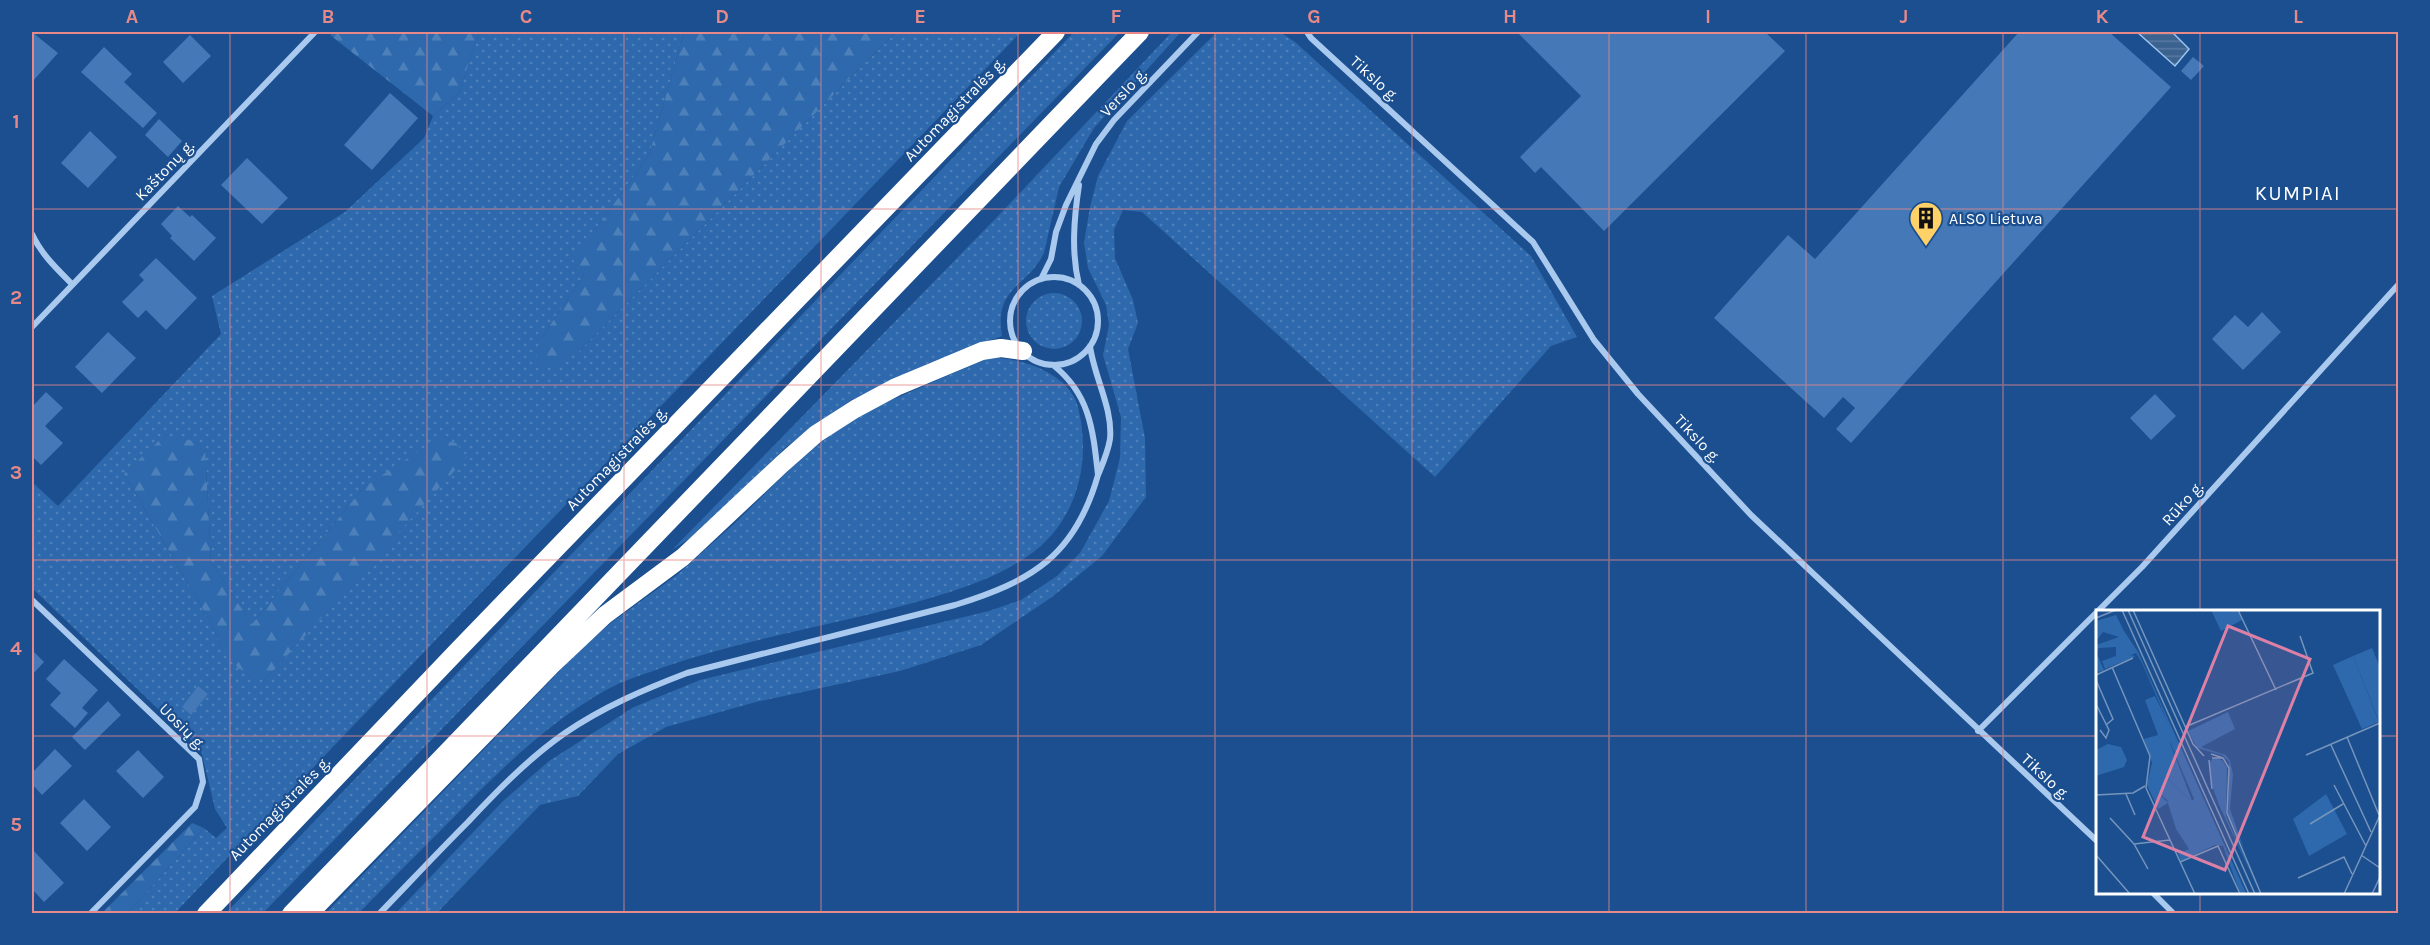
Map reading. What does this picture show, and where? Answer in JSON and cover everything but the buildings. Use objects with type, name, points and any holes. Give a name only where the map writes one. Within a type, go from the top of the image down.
[{"type":"highway","name":"Automagistralės g.","points":[[206,914],[1056,32]]},
{"type":"highway","points":[[291,914],[1140,32]]},
{"type":"highway","points":[[309,914],[552,664],[605,615],[683,557],[816,434],[896,387],[982,351],[1001,348],[1023,351]]},
{"type":"street","name":"Kaštonų g.","points":[[32,327],[315,32]]},
{"type":"street","name":"Verslo g.","points":[[1041,279],[1052,259],[1056,232],[1066,205],[1096,144],[1114,120],[1198,32]]},
{"type":"street","name":"Tikslo g.","points":[[1307,32],[1533,242],[1594,340],[1638,394],[1751,515],[2096,840]]},
{"type":"street","name":"Verslo g.","points":[[1079,285],[1074,243],[1075,209],[1080,179]]},
{"type":"street","points":[[32,234],[50,262],[72,284]]},
{"type":"street","points":[[1052,365],[1073,360],[1090,346],[1096,335],[1098,322],[1091,296],[1079,285],[1058,277],[1041,279],[1022,291],[1014,302],[1011,328],[1015,341],[1023,351],[1031,358],[1052,365],[1069,378],[1078,390],[1087,411],[1095,446],[1098,475]]},
{"type":"street","name":"Rūko g.","points":[[2099,610],[2142,567],[2398,285]]},
{"type":"street","points":[[379,914],[528,762],[564,734],[604,709],[646,688],[687,673],[955,605],[988,594],[1021,579],[1048,561],[1069,540],[1083,518],[1107,454],[1110,437],[1108,413],[1092,364],[1090,346]]},
{"type":"street","name":"Uosių g.","points":[[32,600],[199,759],[204,782],[195,807],[90,914]]},
{"type":"street","name":"Rūko g.","points":[[1978,731],[2096,613]]},
{"type":"street","points":[[2154,894],[2174,914]]},
{"type":"green space","points":[[334,32],[479,32],[459,93],[433,116],[330,35]]},
{"type":"green space","points":[[479,32],[684,32],[649,155],[597,227],[571,256],[584,275],[542,337],[578,352],[896,32],[1021,32],[175,913],[128,913],[204,828],[216,838],[227,828],[215,809],[201,750],[32,588],[32,482],[58,506],[221,334],[212,296],[345,212],[424,138],[433,116],[459,93]],"holes":[[[205,444],[211,562],[252,624],[364,487],[307,632],[264,681],[224,650],[207,616],[124,474]]]},
{"type":"green space","points":[[684,32],[896,32],[578,352],[548,368],[535,362],[542,337],[584,275],[570,256],[597,227],[649,155]]},
{"type":"green space","points":[[1074,32],[1120,32],[263,913],[226,913]]},
{"type":"green space","points":[[1172,32],[1181,32],[1094,128],[1059,187],[1044,253],[1037,265],[1007,297],[1001,320],[1002,336],[929,363],[851,400],[786,447],[698,533],[672,550],[998,216]]},
{"type":"green space","points":[[1217,32],[1280,32],[1295,42],[1531,256],[1577,337],[1551,346],[1435,477],[1142,212],[1123,210],[1114,230],[1115,258],[1133,300],[1138,323],[1128,349],[1145,438],[1146,497],[1102,556],[1052,597],[981,645],[900,671],[756,702],[666,727],[618,754],[578,796],[540,805],[437,913],[396,913],[502,802],[549,761],[634,707],[700,680],[989,611],[1021,600],[1057,576],[1080,553],[1109,501],[1120,458],[1121,417],[1103,355],[1109,325],[1106,305],[1088,268],[1084,243],[1098,176],[1127,121]]},
{"type":"green space","points":[[1048,293],[1060,293],[1070,297],[1078,305],[1082,321],[1078,337],[1070,345],[1060,349],[1048,349],[1038,345],[1030,337],[1026,327],[1026,315],[1030,305],[1038,297]]},
{"type":"green space","points":[[998,358],[1022,362],[1046,371],[1066,386],[1078,407],[1083,449],[1077,490],[1069,509],[1045,542],[1028,556],[1004,570],[953,591],[895,608],[699,656],[637,676],[608,689],[565,716],[525,748],[487,783],[359,913],[325,914],[582,648],[612,622],[677,575],[734,524],[800,459],[835,431],[864,412],[984,360]]},
{"type":"green space","points":[[165,435],[205,444],[211,562],[252,624],[364,487],[437,439],[456,443],[467,457],[264,681],[238,668],[224,650],[207,616],[124,474]]},
{"type":"green space","points":[[192,823],[204,828],[128,913],[102,913]]},
{"type":"shaded area","points":[[2137,32],[2172,32],[2189,49],[2175,66]]},
{"type":"place","name":"ALSO Lietuva","points":[[1926,247]]},
{"type":"district","name":"KUMPIAI","points":[[2298,193]]}]
